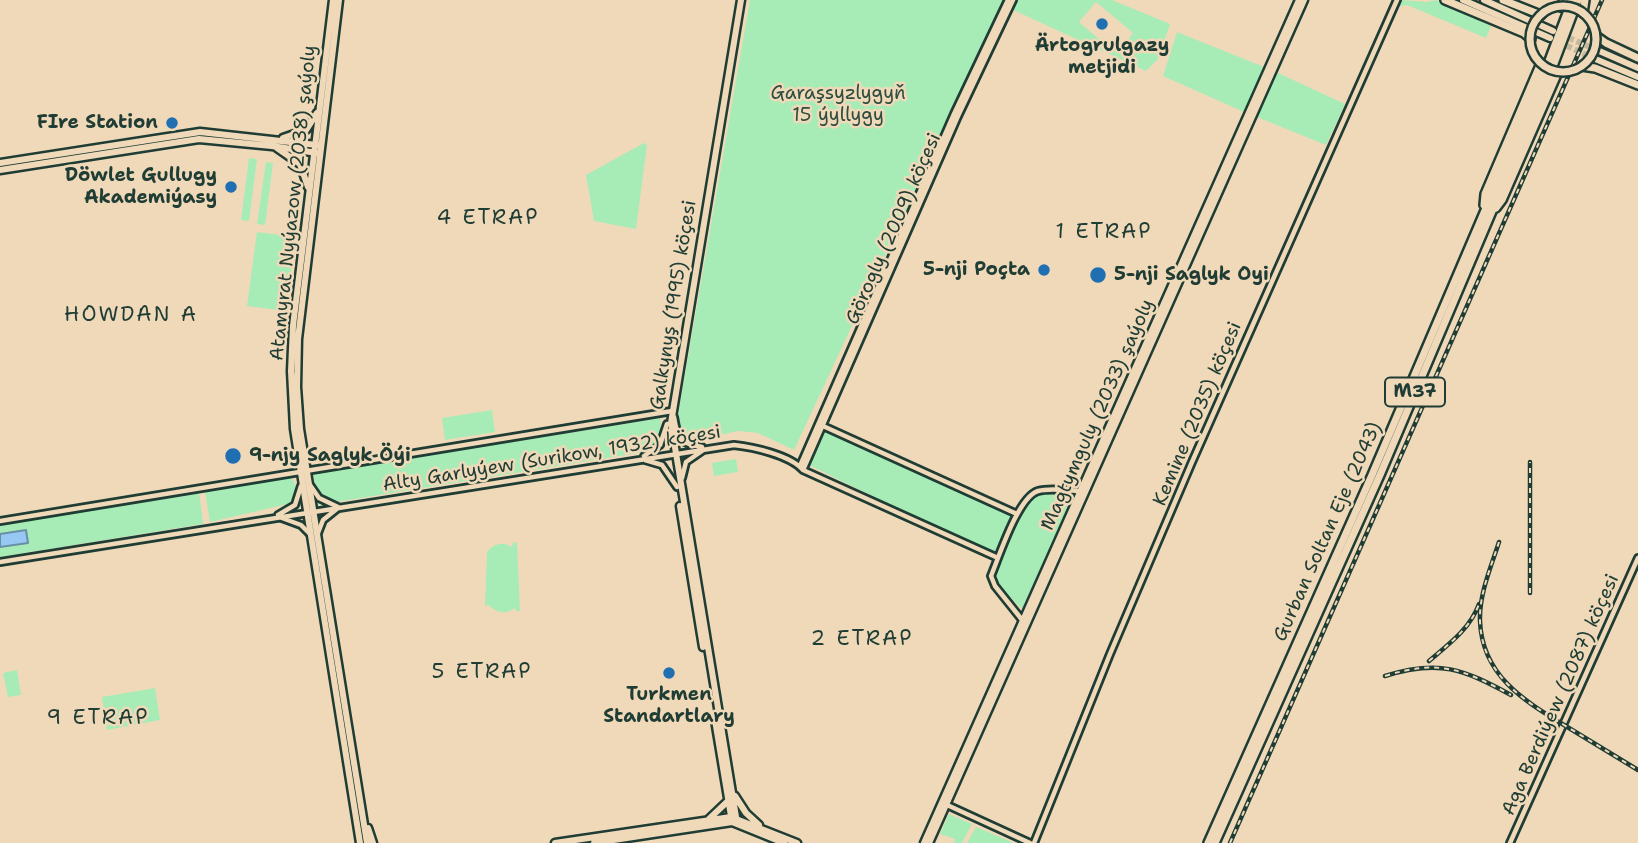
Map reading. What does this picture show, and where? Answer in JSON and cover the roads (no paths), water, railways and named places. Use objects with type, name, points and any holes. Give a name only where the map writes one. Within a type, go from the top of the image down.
[{"type":"highway","points":[[1503,0],[1541,15]]},
{"type":"highway","name":"Gurban Soltan Eje (2043)","points":[[1215,843],[1369,499],[1572,0]]},
{"type":"highway","name":"Gurban Soltan Eje (2043)","points":[[1208,843],[1547,82],[1578,0]]},
{"type":"highway","points":[[1583,13],[1585,0]]},
{"type":"highway","points":[[1446,1],[1524,33],[1531,39]]},
{"type":"highway","points":[[1563,3],[1583,13],[1593,25],[1596,36],[1594,50],[1582,66],[1573,71],[1558,72],[1541,63],[1535,56],[1531,39],[1532,29],[1541,15],[1563,3]]},
{"type":"highway","points":[[1596,36],[1638,58]]},
{"type":"highway","points":[[1487,213],[1485,194],[1541,63]]},
{"type":"highway","points":[[1582,66],[1595,68],[1638,85]]},
{"type":"highway","points":[[1487,213],[1502,200],[1558,72]]},
{"type":"main road","name":"Atamyrat Nyýazow (2038) şaýoly","points":[[333,0],[297,355],[298,408],[305,476],[360,843]]},
{"type":"main road","name":"Atamyrat Nyýazow (2038) şaýoly","points":[[318,145],[339,0]]},
{"type":"main road","name":"Galkynyş (1995) köçesi","points":[[734,820],[732,792],[667,425],[740,0]]},
{"type":"main road","name":"Magtymguly (2033) şaýoly","points":[[926,843],[1302,0]]},
{"type":"main road","points":[[1463,0],[1551,35],[1484,0]]},
{"type":"main road","points":[[1597,50],[1638,68]]},
{"type":"main road","points":[[1593,58],[1638,78]]},
{"type":"main road","points":[[273,143],[306,130],[320,108]]},
{"type":"main road","points":[[0,163],[200,132],[318,153]]},
{"type":"main road","points":[[0,170],[199,139],[318,145]]},
{"type":"main road","points":[[273,143],[300,164],[309,192]]},
{"type":"main road","name":"Atamyrat Nyýazow (2038) şaýoly","points":[[305,476],[292,408],[291,354],[309,192],[318,153]]},
{"type":"main road","name":"Galkynyş (1995) köçesi","points":[[671,410],[673,453]]},
{"type":"main road","name":"Galkynyş (1995) köçesi","points":[[679,486],[728,801],[734,820]]},
{"type":"main road","name":"Magtymguly (2033) şaýoly","points":[[944,803],[1023,621],[1083,492]]},
{"type":"main road","name":"Atamyrat Nyýazow (2038) şaýoly","points":[[314,536],[367,843]]},
{"type":"main road","points":[[732,792],[746,813],[763,828]]},
{"type":"main road","points":[[709,819],[728,801]]},
{"type":"main road","points":[[361,807],[373,843]]},
{"type":"main road","points":[[555,843],[709,819],[734,820],[763,828],[796,843]]},
{"type":"main road","points":[[594,843],[734,820],[784,843]]},
{"type":"street","name":"Görogly (2009) köçesi","points":[[801,468],[1010,0]]},
{"type":"street","name":"Kemine (2035) köçesi","points":[[1032,843],[1192,462],[1397,0]]},
{"type":"street","points":[[0,521],[305,476],[671,410],[680,439],[684,443],[706,449]]},
{"type":"street","points":[[640,459],[660,445],[667,425]]},
{"type":"street","points":[[820,425],[1017,513]]},
{"type":"street","name":"Alty Garlyýew (Surikow, 1932) köçesi","points":[[0,562],[734,445],[752,447],[998,558]]},
{"type":"street","points":[[679,486],[685,463],[706,449]]},
{"type":"street","points":[[640,459],[662,465],[679,486]]},
{"type":"street","points":[[274,517],[295,521],[314,536],[323,520],[339,507],[319,498],[305,476]]},
{"type":"street","points":[[274,517],[297,501],[305,476]]},
{"type":"street","points":[[1023,621],[991,576],[1017,513],[1028,497],[1036,491],[1083,492]]},
{"type":"street","name":"Aga Berdiýew (2087) köçesi","points":[[1510,843],[1638,558]]},
{"type":"street","points":[[944,803],[1032,843]]},
{"type":"water","points":[[26,530],[28,543],[0,547],[0,534]]},
{"type":"tunnel","points":[[1560,34],[1597,50]]},
{"type":"tunnel","points":[[1550,38],[1593,58]]},
{"type":"railway","points":[[1230,843],[1602,0]]},
{"type":"railway","points":[[1530,462],[1530,593]]},
{"type":"railway","points":[[1499,542],[1483,591],[1480,611],[1488,657],[1507,684],[1534,706],[1638,770]]},
{"type":"railway","points":[[1429,661],[1464,629],[1479,604]]},
{"type":"railway","points":[[1385,676],[1421,668],[1450,669],[1479,679],[1511,695]]},
{"type":"place","name":"Ärtogrulgazy metjidi","points":[[1102,24]]},
{"type":"place","name":"FIre Station","points":[[172,123]]},
{"type":"place","name":"Döwlet Gullugy Akademiýasy","points":[[231,187]]},
{"type":"place","name":"5-nji Poçta","points":[[1044,270]]},
{"type":"place","name":"5-nji Saglyk Oyi","points":[[1098,275]]},
{"type":"place","name":"9-njy Saglyk Öýi","points":[[233,456]]},
{"type":"place","name":"Turkmen Standartlary","points":[[669,673]]},
{"type":"district","name":"4 ETRAP","points":[[488,219]]},
{"type":"district","name":"1 ETRAP","points":[[1104,233]]},
{"type":"district","name":"HOWDAN A","points":[[131,316]]},
{"type":"district","name":"2 ETRAP","points":[[862,640]]},
{"type":"district","name":"5 ETRAP","points":[[482,673]]},
{"type":"district","name":"9 ETRAP","points":[[98,719]]},
{"type":"park label","name":"Garaşsyzlygyň 15 ýyllygy","points":[[838,105]]}]
